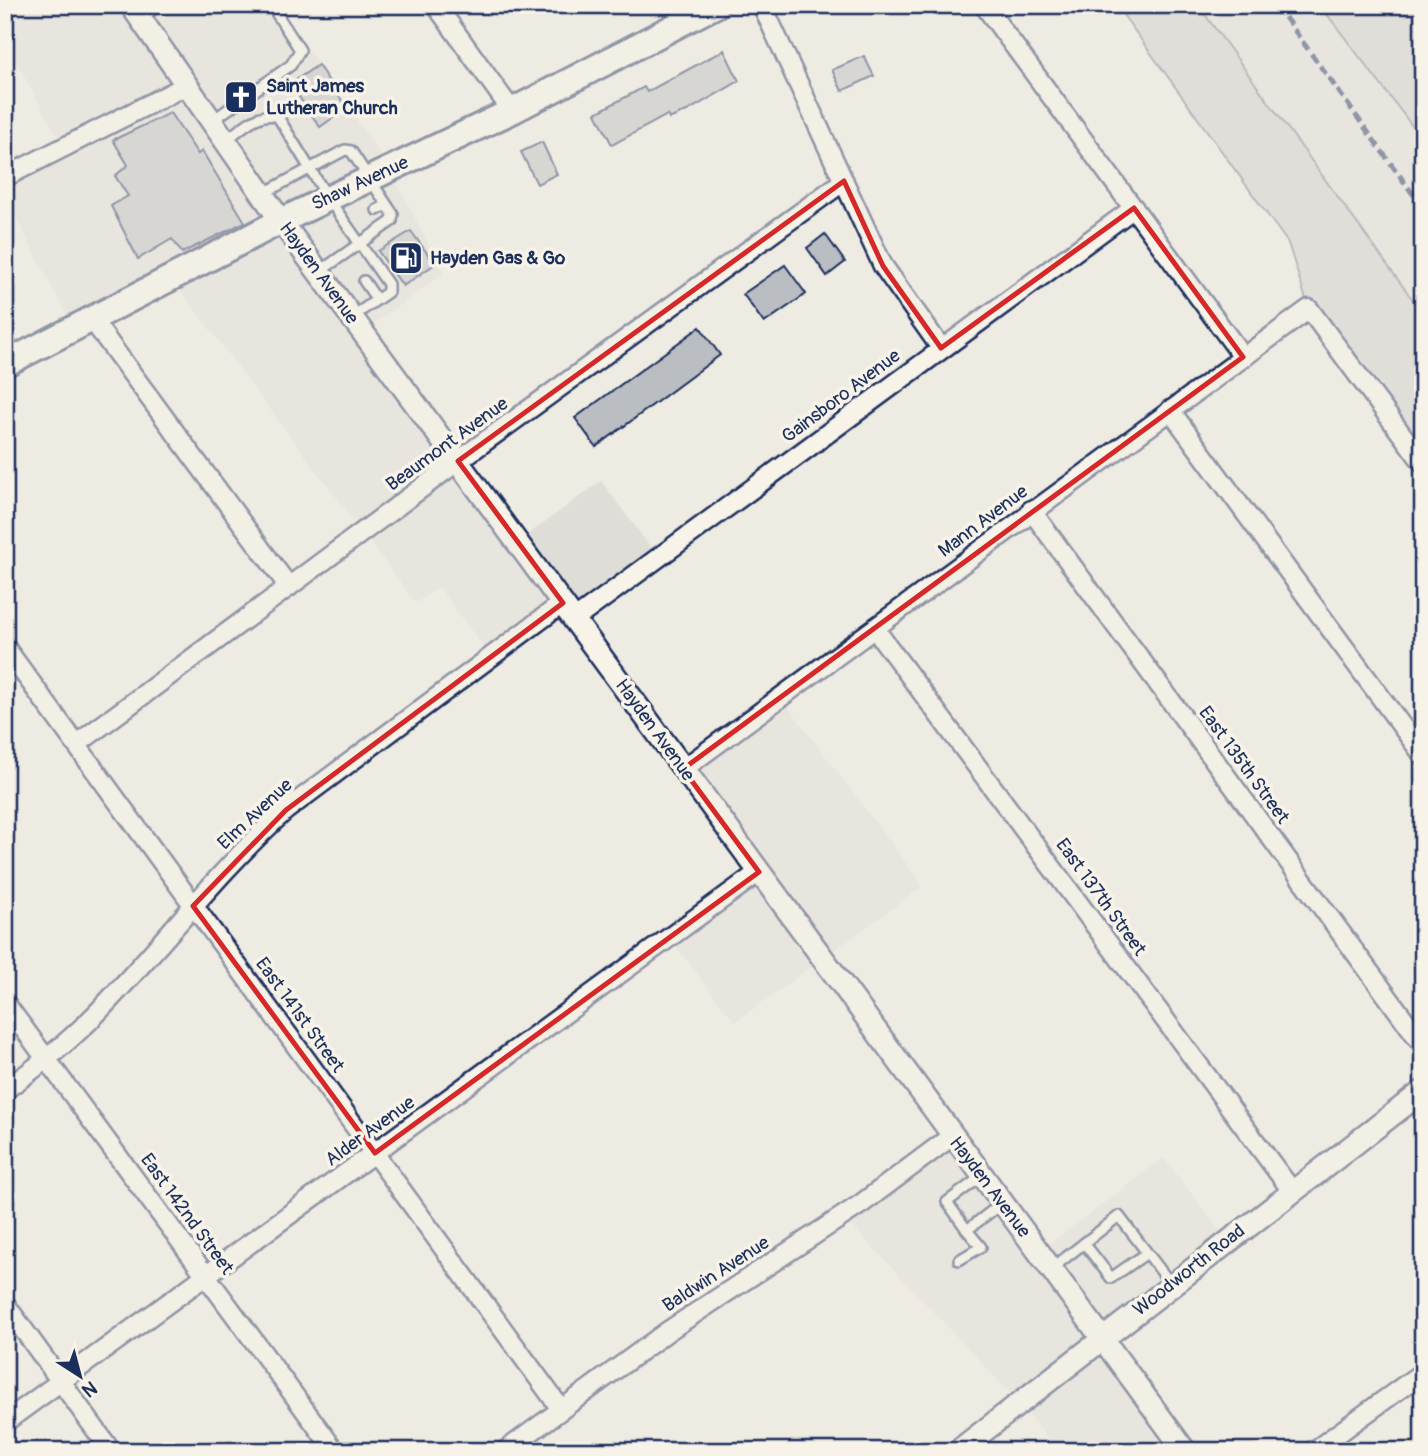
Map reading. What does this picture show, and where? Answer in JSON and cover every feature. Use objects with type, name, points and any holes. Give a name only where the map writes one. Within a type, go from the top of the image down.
[{"type":"main road","name":"Shaw Avenue","points":[[5,364],[93,321],[281,221],[512,111],[716,5]]},
{"type":"street","points":[[436,5],[512,111]]},
{"type":"street","points":[[762,5],[883,266],[941,348]]},
{"type":"street","points":[[984,5],[1243,357]]},
{"type":"street","name":"Hayden Avenue","points":[[135,12],[318,272],[1185,1451]]},
{"type":"street","points":[[5,177],[187,85]]},
{"type":"street","name":"Beaumont Avenue","points":[[76,744],[458,461],[844,181]]},
{"type":"street","name":"Gainsboro Avenue","points":[[569,611],[1134,208]]},
{"type":"street","name":"Mann Avenue","points":[[683,769],[876,629],[1031,510],[1309,309],[1423,463]]},
{"type":"street","points":[[93,321],[289,587]]},
{"type":"street","points":[[1170,411],[1423,755]]},
{"type":"street","name":"East 135th Street","points":[[1031,510],[1423,1045]]},
{"type":"street","name":"Elm Avenue","points":[[5,1090],[47,1060],[95,1015],[255,837],[286,810],[569,611]]},
{"type":"street","name":"East 137th Street","points":[[876,629],[1292,1191]]},
{"type":"street","name":"East 141st Street","points":[[5,647],[561,1409]]},
{"type":"street","name":"Alder Avenue","points":[[5,1422],[759,872]]},
{"type":"street","name":"East 142nd Street","points":[[5,1003],[335,1451]]},
{"type":"street","name":"Woodworth Road","points":[[958,1451],[1423,1091]]},
{"type":"street","name":"Baldwin Avenue","points":[[505,1451],[668,1331],[861,1204],[953,1136]]},
{"type":"street","points":[[5,1304],[111,1451]]},
{"type":"street","points":[[1314,1451],[1423,1372]]},
{"type":"lane","points":[[135,12],[159,5]]},
{"type":"lane","points":[[212,121],[291,65],[300,50],[271,5]]},
{"type":"lane","points":[[226,141],[256,118],[270,114],[278,117],[328,198],[351,224],[359,243],[388,284],[388,292],[352,317]]},
{"type":"lane","points":[[262,194],[345,150],[351,151],[393,214],[392,221],[359,243],[347,258],[318,272]]},
{"type":"lane","points":[[377,210],[387,205]]},
{"type":"lane","points":[[364,281],[377,300]]},
{"type":"lane","points":[[959,1260],[981,1247],[947,1202],[982,1176]]},
{"type":"lane","points":[[967,1230],[1002,1203]]},
{"type":"lane","points":[[1051,1269],[1119,1216],[1171,1284]]},
{"type":"lane","points":[[1084,1243],[1111,1278],[1147,1253]]},
{"type":"highlighted area","points":[[844,181],[883,266],[941,348],[1134,208],[1243,357],[683,769],[759,872],[375,1153],[193,906],[286,810],[563,603],[458,461]]},
{"type":"shaded area","points":[[5,5],[278,5],[390,169],[443,273],[363,332],[518,542],[601,481],[658,557],[575,619],[563,604],[491,657],[439,587],[416,603],[172,279],[75,330],[5,197],[5,177],[64,147],[5,42]]},
{"type":"shaded area","points":[[1116,5],[1198,5],[1423,314],[1423,447],[1415,453],[1309,309],[1288,243]]},
{"type":"shaded area","points":[[1199,5],[1327,5],[1423,134],[1423,314]]},
{"type":"shaded area","points":[[1320,5],[1423,5],[1423,140]]},
{"type":"shaded area","points":[[781,697],[923,886],[735,1022],[669,938],[758,872],[683,769]]},
{"type":"shaded area","points":[[952,1136],[1039,1252],[1164,1158],[1227,1241],[1101,1338],[1185,1451],[1057,1451],[1020,1403],[843,1216]]},
{"type":"building","points":[[724,50],[739,81],[689,110],[669,119],[667,115],[612,145],[596,113],[644,87],[647,92]]},
{"type":"building","points":[[864,56],[874,76],[842,91],[832,70]]},
{"type":"building","points":[[318,65],[347,108],[320,127],[290,84]]},
{"type":"building","points":[[170,113],[198,154],[202,151],[245,222],[182,253],[172,239],[138,259],[111,206],[128,196],[115,176],[128,165],[113,140]]},
{"type":"building","points":[[542,142],[557,174],[537,184],[521,152]]},
{"type":"building","name":"Hayden Gas & Go","points":[[411,231],[435,264],[403,286],[378,251]]},
{"type":"building","points":[[825,234],[845,262],[827,276],[807,248]]},
{"type":"building","points":[[785,265],[806,294],[764,323],[743,294]]},
{"type":"building","points":[[700,327],[720,355],[596,447],[575,418]]},
{"type":"railway","points":[[1276,5],[1423,208]]},
{"type":"place","name":"Saint James Lutheran Church","points":[[241,97]]},
{"type":"place","name":"Hayden Gas & Go","points":[[406,258]]}]
